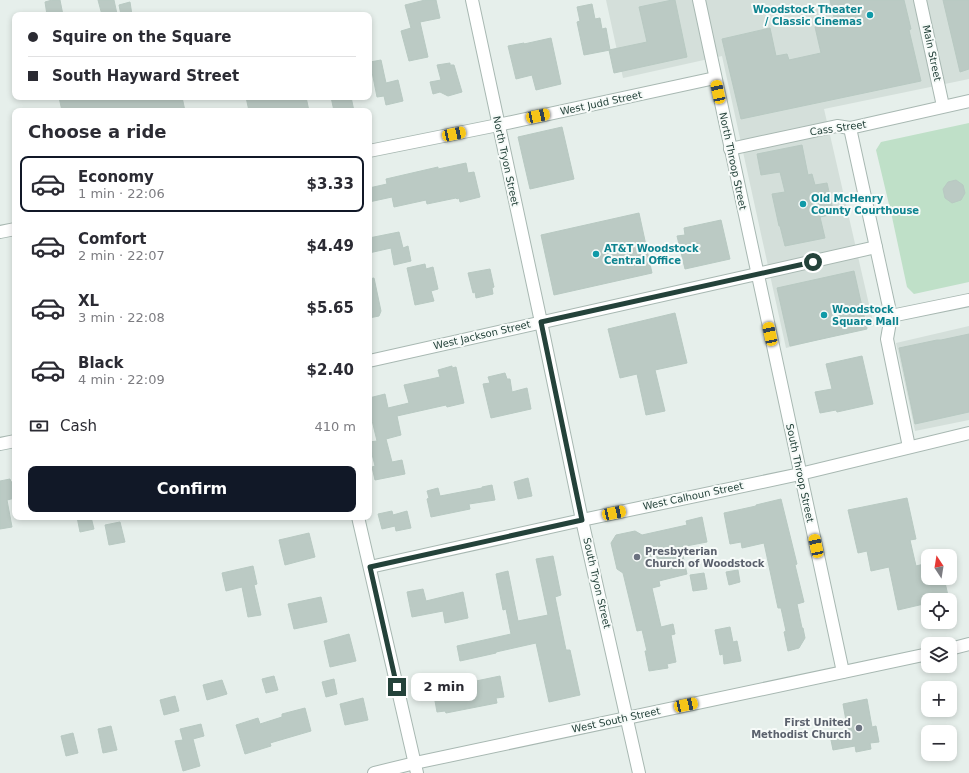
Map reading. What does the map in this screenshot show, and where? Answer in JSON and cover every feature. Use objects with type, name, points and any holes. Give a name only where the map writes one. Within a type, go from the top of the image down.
[{"type":"street","name":"North Tryon Street","points":[[472,0],[541,322]]},
{"type":"street","name":"North Throop Street","points":[[699,0],[757,274]]},
{"type":"street","name":"Main Street","points":[[920,0],[943,106]]},
{"type":"street","name":"West Judd Street","points":[[372,150],[715,78]]},
{"type":"street","name":"Cass Street","points":[[730,149],[837,126],[850,128],[969,101]]},
{"type":"street","points":[[850,128],[892,316],[887,339],[909,447]]},
{"type":"street","points":[[0,232],[12,230]]},
{"type":"street","name":"West Jackson Street","points":[[372,360],[876,247]]},
{"type":"street","name":"South Throop Street","points":[[757,274],[842,672]]},
{"type":"street","points":[[892,316],[969,300]]},
{"type":"street","name":"South Tryon Street","points":[[541,322],[582,520],[639,773]]},
{"type":"street","name":"West Calhoun Street","points":[[370,567],[800,474],[969,433]]},
{"type":"street","points":[[0,444],[12,442]]},
{"type":"street","points":[[359,520],[416,768]]},
{"type":"street","points":[[957,647],[969,644]]},
{"type":"street","name":"West South Street","points":[[374,773],[416,768],[627,718],[921,655]]},
{"type":"shaded area","points":[[606,0],[969,0],[969,79],[824,109],[874,326],[786,348],[722,56],[623,78]]},
{"type":"shaded area","points":[[969,326],[969,420],[915,431],[896,343]]},
{"type":"green space","points":[[969,123],[969,282],[914,294],[907,287],[876,150],[881,142]]},
{"type":"building","points":[[60,0],[62,12],[47,12],[45,2]]},
{"type":"building","points":[[98,0],[114,0],[117,12],[101,12]]},
{"type":"building","points":[[425,0],[436,0],[440,18],[420,22],[428,57],[409,61],[401,31],[411,28],[405,5]]},
{"type":"building","points":[[675,0],[687,57],[614,73],[609,50],[647,42],[639,7]]},
{"type":"building","points":[[830,0],[904,0],[911,29],[909,30],[921,81],[741,119],[722,39],[770,28],[776,56],[787,54],[789,60],[821,53],[815,27],[835,22]]},
{"type":"building","points":[[943,0],[969,0],[969,69],[960,72]]},
{"type":"building","points":[[130,2],[132,12],[120,12],[119,5]]},
{"type":"building","points":[[592,4],[595,19],[600,18],[602,29],[606,28],[610,50],[584,55],[577,22],[580,21],[577,7]]},
{"type":"building","points":[[551,38],[561,84],[536,90],[532,75],[516,79],[508,46]]},
{"type":"building","points":[[381,60],[386,83],[398,80],[403,101],[386,105],[384,96],[377,97],[372,72],[372,62]]},
{"type":"building","points":[[450,63],[450,65],[454,65],[462,92],[448,96],[440,92],[433,94],[430,82],[441,80],[437,65]]},
{"type":"building","points":[[60,100],[183,100],[184,108],[61,108]]},
{"type":"building","points":[[247,100],[307,100],[308,108],[248,108]]},
{"type":"building","points":[[332,100],[352,100],[353,108],[333,108]]},
{"type":"building","points":[[562,127],[574,179],[530,189],[518,137]]},
{"type":"building","name":"Old McHenry County Courthouse","points":[[802,145],[808,175],[812,174],[815,185],[827,183],[834,214],[820,217],[825,238],[785,246],[772,194],[785,192],[780,172],[761,175],[757,154]]},
{"type":"building","points":[[466,163],[468,173],[474,172],[480,197],[460,202],[459,198],[456,198],[427,204],[426,200],[394,207],[392,197],[372,201],[372,187],[387,184],[386,179],[438,167],[438,169]]},
{"type":"building","points":[[956,180],[963,185],[965,193],[961,200],[952,203],[945,198],[943,189],[948,182]]},
{"type":"building","name":"AT&T Woodstock Central Office","points":[[639,213],[652,273],[554,295],[541,235]]},
{"type":"building","points":[[721,220],[730,259],[685,269],[677,236],[685,235],[684,228]]},
{"type":"building","points":[[399,232],[403,248],[408,246],[411,261],[394,265],[391,248],[372,252],[372,237]]},
{"type":"building","points":[[425,264],[426,269],[433,267],[438,289],[431,291],[434,301],[415,305],[407,268]]},
{"type":"building","points":[[490,269],[494,287],[492,288],[493,294],[476,298],[475,292],[473,293],[468,273]]},
{"type":"building","name":"Woodstock Square Mall","points":[[854,271],[867,329],[790,346],[777,288]]},
{"type":"building","points":[[372,278],[374,278],[381,311],[379,316],[372,317]]},
{"type":"building","points":[[675,313],[687,363],[655,370],[665,411],[646,415],[637,374],[620,378],[608,329]]},
{"type":"building","points":[[969,334],[969,412],[915,424],[899,348]]},
{"type":"building","points":[[862,356],[873,404],[837,412],[836,410],[820,413],[815,392],[832,389],[826,364]]},
{"type":"building","points":[[452,366],[452,368],[456,367],[464,403],[447,407],[446,405],[397,416],[401,435],[386,439],[392,462],[402,460],[405,474],[375,480],[372,467],[375,466],[372,454],[372,442],[377,441],[372,420],[372,397],[385,394],[388,408],[409,403],[404,385],[440,377],[438,370]]},
{"type":"building","points":[[505,373],[507,379],[510,379],[512,392],[527,388],[531,409],[491,418],[483,384],[490,383],[488,377]]},
{"type":"building","points":[[528,478],[532,496],[518,499],[514,482]]},
{"type":"building","points":[[10,479],[12,482],[12,499],[7,500],[12,527],[0,529],[0,481]]},
{"type":"building","points":[[492,485],[495,500],[469,504],[470,509],[431,517],[427,499],[429,498],[427,491],[438,488],[440,496]]},
{"type":"building","points":[[907,498],[916,539],[910,540],[916,566],[921,565],[921,585],[946,585],[947,593],[921,593],[921,605],[898,610],[889,567],[871,571],[867,551],[858,553],[848,510]]},
{"type":"building","points":[[781,499],[797,564],[795,565],[804,602],[797,604],[805,638],[799,648],[788,651],[784,632],[786,631],[781,608],[778,608],[764,543],[742,548],[741,542],[730,544],[724,513]]},
{"type":"building","points":[[392,511],[393,515],[407,511],[411,528],[396,531],[395,526],[382,529],[378,514]]},
{"type":"building","points":[[702,517],[707,542],[681,547],[687,574],[659,581],[660,586],[652,588],[661,627],[673,624],[675,634],[671,635],[676,662],[667,664],[668,668],[649,671],[645,651],[647,651],[642,630],[637,631],[623,573],[617,569],[611,543],[616,535],[635,531],[642,535],[687,525],[686,521]]},
{"type":"building","points":[[78,520],[92,520],[94,529],[80,532]]},
{"type":"building","points":[[120,522],[125,542],[109,545],[105,525]]},
{"type":"building","points":[[309,533],[315,557],[285,565],[279,540]]},
{"type":"building","points":[[553,556],[561,595],[555,597],[566,650],[570,650],[580,695],[549,702],[536,643],[460,661],[457,646],[511,634],[506,609],[503,610],[496,574],[508,571],[518,621],[548,615],[536,559]]},
{"type":"building","points":[[253,566],[257,584],[254,585],[261,615],[248,617],[242,587],[226,591],[222,573]]},
{"type":"building","points":[[738,570],[740,582],[729,585],[726,572]]},
{"type":"building","points":[[704,573],[707,589],[693,591],[690,575]]},
{"type":"building","points":[[423,589],[426,601],[463,592],[468,618],[445,623],[443,611],[412,617],[407,592]]},
{"type":"building","points":[[321,597],[327,622],[294,629],[288,604]]},
{"type":"building","points":[[730,627],[733,642],[737,641],[741,661],[724,664],[723,654],[720,655],[715,630]]},
{"type":"building","points":[[349,634],[356,661],[330,667],[324,641]]},
{"type":"building","points":[[274,676],[278,690],[266,693],[262,679]]},
{"type":"building","points":[[500,676],[504,697],[496,698],[497,703],[446,713],[445,711],[437,712],[433,690]]},
{"type":"building","points":[[334,679],[337,694],[326,697],[322,682]]},
{"type":"building","points":[[222,680],[227,694],[207,700],[203,685]]},
{"type":"building","points":[[175,696],[179,711],[164,715],[160,700]]},
{"type":"building","points":[[363,698],[368,720],[345,725],[340,704]]},
{"type":"building","points":[[867,699],[872,727],[876,726],[879,742],[870,743],[871,749],[856,752],[855,746],[833,750],[830,735],[848,732],[843,704]]},
{"type":"building","points":[[305,708],[311,731],[270,743],[271,746],[245,754],[236,725],[258,718],[260,724],[282,717],[282,714]]},
{"type":"building","points":[[201,724],[204,736],[193,739],[200,766],[183,771],[175,741],[183,740],[180,729]]},
{"type":"building","points":[[111,726],[117,750],[103,753],[98,729]]},
{"type":"building","points":[[73,733],[78,753],[66,756],[61,736]]},
{"type":"place","name":"Woodstock Theater / Classic Cinemas","points":[[870,15]]},
{"type":"place","name":"Old McHenry County Courthouse","points":[[803,204]]},
{"type":"place","name":"AT&T Woodstock Central Office","points":[[596,254]]},
{"type":"place","name":"Woodstock Square Mall","points":[[824,315]]},
{"type":"place","name":"Presbyterian Church of Woodstock","points":[[637,557]]},
{"type":"place","name":"First United Methodist Church","points":[[859,728]]},
{"type":"route","points":[[397,687],[370,567],[582,520],[541,322],[813,262]]}]
